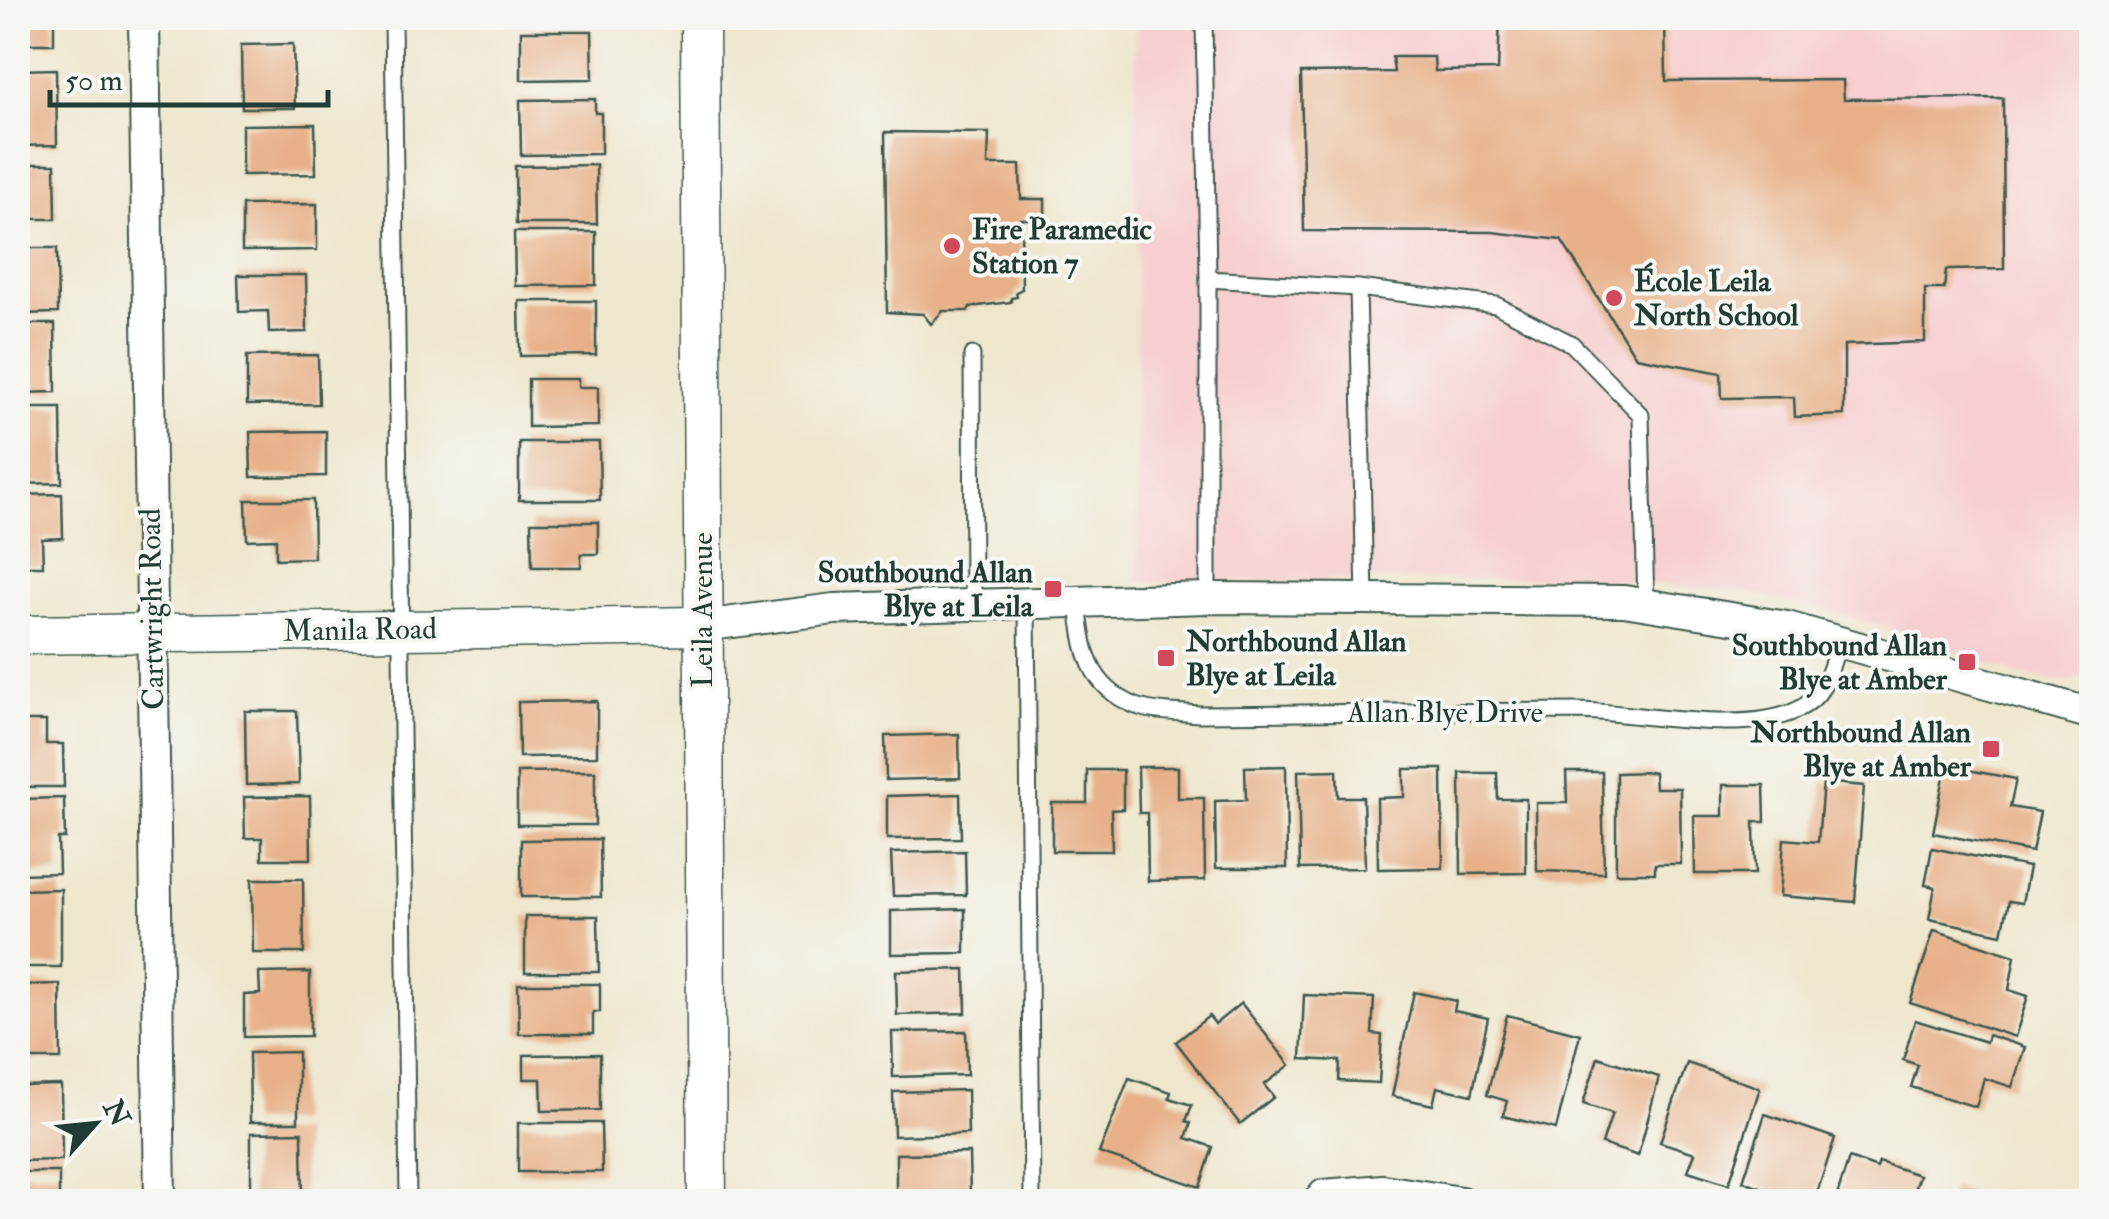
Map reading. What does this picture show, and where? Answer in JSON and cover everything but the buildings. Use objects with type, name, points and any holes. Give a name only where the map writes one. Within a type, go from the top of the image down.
[{"type":"street","name":"Cartwright Road","points":[[144,18],[160,1202]]},
{"type":"street","name":"Leila Avenue","points":[[700,18],[706,1202]]},
{"type":"street","points":[[702,626],[834,610],[1208,598],[1624,601],[1787,627],[2092,714]]},
{"type":"street","name":"Manila Road","points":[[18,635],[702,626]]},
{"type":"street","points":[[1320,1202],[1324,1196],[1382,1190],[1462,1202]]},
{"type":"lane","points":[[393,18],[408,1202]]},
{"type":"lane","points":[[1204,18],[1208,598]]},
{"type":"lane","points":[[1208,278],[1358,288],[1496,304],[1572,344],[1641,415],[1646,604]]},
{"type":"lane","points":[[1358,288],[1366,600]]},
{"type":"lane","points":[[972,354],[973,605]]},
{"type":"lane","name":"Allan Blye Drive","points":[[1078,602],[1083,648],[1100,682],[1138,707],[1200,714],[1584,712],[1760,720],[1795,711],[1821,694],[1839,642]]},
{"type":"lane","points":[[1026,604],[1032,1202]]},
{"type":"shaded area","name":"École Leila North School","points":[[1135,18],[2091,18],[2091,672],[2068,683],[2019,675],[1841,614],[1742,591],[1565,578],[1138,582]]},
{"type":"place","name":"Fire Paramedic Station 7","points":[[952,246]]},
{"type":"place","name":"École Leila North School","points":[[1614,298]]},
{"type":"place","name":"Southbound Allan Blye at Leila","points":[[1053,589]]},
{"type":"place","name":"Northbound Allan Blye at Leila","points":[[1166,658]]},
{"type":"place","name":"Southbound Allan Blye at Amber","points":[[1967,662]]},
{"type":"place","name":"Northbound Allan Blye at Amber","points":[[1991,749]]}]
